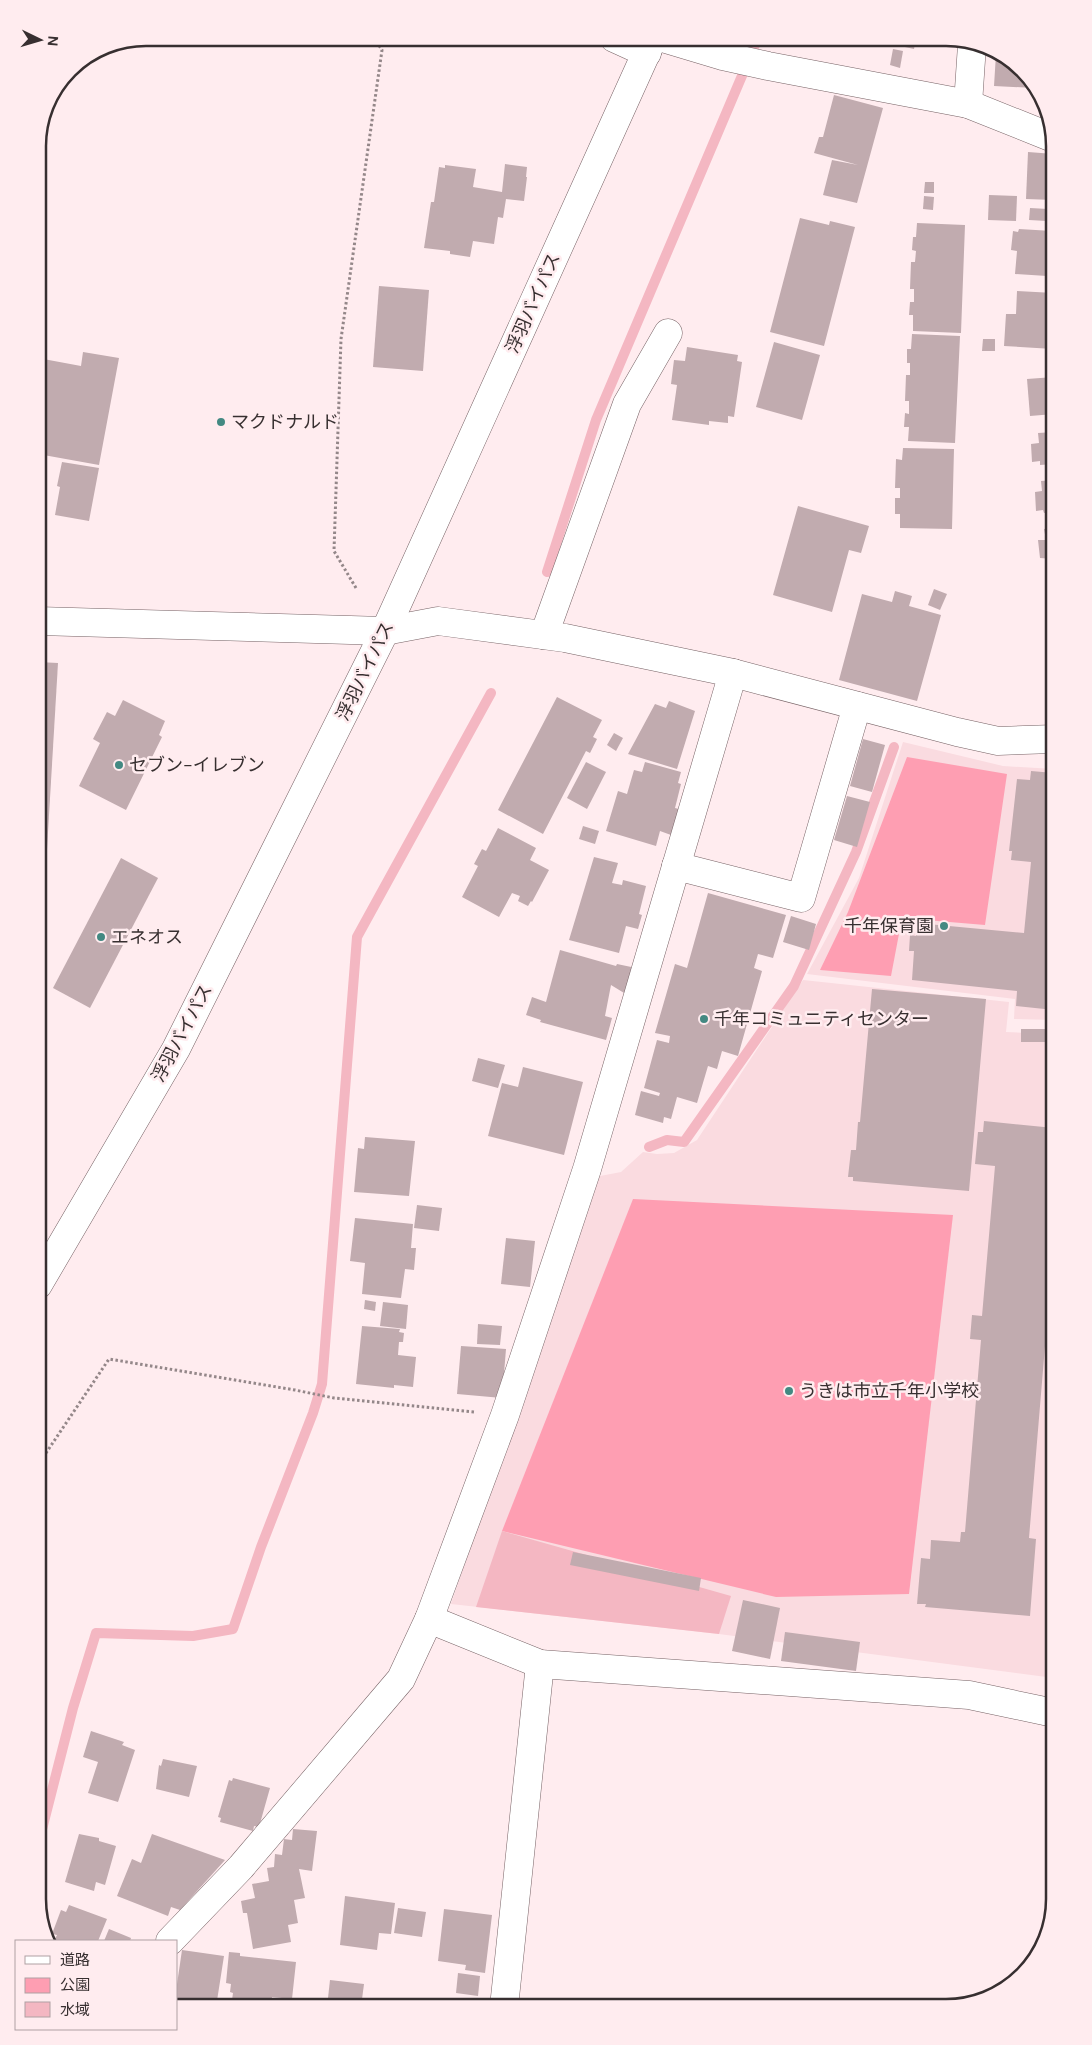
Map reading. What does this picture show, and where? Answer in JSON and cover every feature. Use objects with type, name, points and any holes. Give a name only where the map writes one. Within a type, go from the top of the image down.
[{"type":"main road","name":"浮羽バイパス","points":[[46,1271],[176,1049],[385,631],[653,46]]},
{"type":"main road","points":[[670,46],[968,104],[1045,135]]},
{"type":"main road","points":[[968,104],[972,50]]},
{"type":"main road","points":[[544,635],[627,404],[668,333]]},
{"type":"main road","points":[[46,621],[385,631],[438,621],[544,635],[733,673],[998,741],[1046,739]]},
{"type":"main road","points":[[171,1940],[241,1867],[401,1679],[429,1619],[505,1415],[587,1169],[733,673]]},
{"type":"main road","points":[[676,866],[801,898],[857,706]]},
{"type":"main road","points":[[429,1619],[540,1664],[969,1695],[1046,1712]]},
{"type":"main road","points":[[505,1999],[540,1664]]},
{"type":"path","points":[[356,588],[334,551],[340,339],[382,50],[379,46]]},
{"type":"path","points":[[46,1453],[109,1359],[334,1398],[505,1415]]},
{"type":"shaded area","name":"千年保育園","points":[[903,742],[1003,766],[1046,769],[1046,1020],[1014,1019],[1015,999],[807,974],[859,878]]},
{"type":"shaded area","name":"うきは市立千年小学校","points":[[803,980],[1009,1002],[1006,1032],[1046,1034],[1046,1677],[719,1634],[451,1604],[595,1177],[621,1172],[643,1152],[657,1154],[674,1153],[697,1140]]},
{"type":"green space","points":[[907,757],[1007,774],[985,925],[902,918],[891,976],[820,970],[848,912]]},
{"type":"green space","points":[[633,1199],[953,1215],[909,1594],[776,1597],[502,1531]]},
{"type":"water","points":[[502,1531],[731,1596],[719,1634],[476,1607]]},
{"type":"building","points":[[900,46],[915,46],[914,49]]},
{"type":"building","points":[[893,49],[903,51],[900,68],[890,65]]},
{"type":"building","points":[[996,60],[1007,67],[1027,88],[994,86]]},
{"type":"building","points":[[834,95],[883,108],[857,203],[823,195],[832,160],[858,165],[814,153],[819,137],[823,137]]},
{"type":"building","points":[[1028,152],[1046,153],[1046,200],[1026,199]]},
{"type":"building","points":[[505,164],[527,167],[524,201],[506,199],[503,218],[498,217],[494,244],[473,241],[470,257],[450,254],[450,251],[424,248],[439,167],[445,168],[445,165],[476,169],[473,187],[502,192]]},
{"type":"building","points":[[925,182],[934,182],[934,193],[924,193]]},
{"type":"building","points":[[989,195],[1017,196],[1016,221],[988,220]]},
{"type":"building","points":[[924,196],[934,197],[933,210],[923,209]]},
{"type":"building","points":[[1030,208],[1046,209],[1046,221],[1029,220]]},
{"type":"building","points":[[800,218],[829,225],[830,221],[855,227],[824,346],[770,332]]},
{"type":"building","points":[[917,223],[965,225],[961,333],[913,331],[913,315],[909,315],[910,302],[914,302],[914,289],[910,289],[911,262],[915,262],[916,251],[912,250],[913,237],[916,237]]},
{"type":"building","points":[[1019,229],[1046,231],[1046,276],[1015,274],[1017,251],[1011,250],[1013,231],[1018,232]]},
{"type":"building","points":[[379,286],[429,290],[423,371],[373,367]]},
{"type":"building","points":[[1017,291],[1046,293],[1046,349],[1004,346],[1006,314],[1016,314]]},
{"type":"building","points":[[912,334],[960,336],[955,443],[908,441],[909,427],[904,427],[905,413],[909,414],[909,401],[905,401],[906,375],[910,375],[910,363],[907,363],[907,349],[911,349]]},
{"type":"building","points":[[983,339],[995,339],[995,351],[982,351]]},
{"type":"building","points":[[774,342],[820,355],[802,420],[756,407]]},
{"type":"building","points":[[687,347],[738,355],[737,361],[742,362],[734,417],[728,416],[728,423],[709,421],[709,425],[672,420],[677,385],[671,384],[674,360],[685,361]]},
{"type":"building","points":[[83,352],[119,358],[99,465],[46,455],[46,359],[81,366]]},
{"type":"building","points":[[1046,378],[1046,415],[1030,416],[1027,379]]},
{"type":"building","points":[[1046,432],[1046,465],[1040,465],[1040,461],[1032,462],[1031,444],[1039,443],[1038,433]]},
{"type":"building","points":[[903,448],[954,449],[952,529],[900,528],[900,514],[895,514],[895,498],[900,498],[900,488],[895,488],[896,459],[902,460]]},
{"type":"building","points":[[62,462],[99,468],[89,521],[55,515],[60,487],[57,486]]},
{"type":"building","points":[[1041,481],[1046,481],[1046,513],[1044,513],[1043,510],[1036,511],[1035,492],[1042,491]]},
{"type":"building","points":[[798,506],[869,526],[861,553],[849,550],[832,612],[773,595]]},
{"type":"building","points":[[1038,540],[1046,540],[1046,558],[1040,558]]},
{"type":"building","points":[[934,589],[947,594],[940,610],[928,605]]},
{"type":"building","points":[[895,591],[912,596],[909,606],[941,615],[917,701],[839,680],[862,594],[892,602]]},
{"type":"building","points":[[46,662],[58,663],[46,866]]},
{"type":"building","points":[[557,697],[602,720],[593,737],[597,739],[590,753],[586,751],[543,834],[498,810]]},
{"type":"building","name":"セブン-イレブン","points":[[123,700],[165,721],[159,735],[162,737],[126,810],[79,786],[100,743],[93,739],[107,712],[115,716]]},
{"type":"building","points":[[669,701],[695,711],[677,769],[628,754],[655,704],[666,708]]},
{"type":"building","points":[[614,733],[623,738],[616,751],[607,745]]},
{"type":"building","points":[[863,739],[885,745],[872,792],[850,786]]},
{"type":"building","points":[[586,762],[606,772],[587,809],[567,798]]},
{"type":"building","points":[[645,762],[681,772],[678,783],[681,784],[675,808],[679,809],[671,835],[660,831],[656,846],[606,831],[618,791],[627,794],[634,770],[642,772]]},
{"type":"building","points":[[1031,771],[1046,772],[1046,1009],[1016,1006],[1017,991],[912,980],[914,951],[909,951],[910,935],[916,936],[917,923],[1024,933],[1031,862],[1011,860],[1012,851],[1009,851],[1017,779],[1030,780]]},
{"type":"building","points":[[847,796],[870,802],[857,847],[834,840]]},
{"type":"building","points":[[583,826],[599,831],[595,844],[579,839]]},
{"type":"building","points":[[498,828],[536,848],[530,860],[549,870],[528,906],[518,901],[520,896],[512,893],[499,917],[462,897],[478,866],[474,864],[482,849],[486,851]]},
{"type":"building","points":[[594,857],[618,863],[612,883],[622,885],[623,880],[646,886],[639,914],[642,915],[638,929],[626,926],[619,953],[569,940]]},
{"type":"building","points":[[121,858],[158,878],[90,1008],[53,988]]},
{"type":"building","name":"千年コミュニティセンター","points":[[708,893],[786,915],[773,958],[758,954],[754,968],[762,971],[738,1056],[722,1051],[717,1069],[708,1066],[697,1103],[677,1097],[671,1119],[664,1117],[663,1123],[635,1115],[641,1091],[659,1096],[660,1093],[644,1088],[657,1040],[669,1043],[670,1036],[655,1033],[675,964],[687,968]]},
{"type":"building","points":[[791,916],[816,924],[809,950],[783,942]]},
{"type":"building","points":[[560,950],[616,966],[617,964],[636,968],[629,996],[611,985],[605,1016],[612,1018],[606,1040],[540,1022],[541,1020],[526,1015],[532,997],[546,1002]]},
{"type":"building","points":[[872,989],[986,999],[969,1191],[853,1181],[853,1177],[848,1177],[851,1150],[856,1150],[858,1122],[860,1122]]},
{"type":"building","points":[[1021,1029],[1046,1029],[1046,1042],[1021,1042]]},
{"type":"building","points":[[478,1058],[505,1065],[498,1088],[472,1081]]},
{"type":"building","points":[[523,1067],[583,1082],[564,1155],[488,1136],[502,1083],[518,1087]]},
{"type":"building","points":[[984,1121],[1046,1127],[1046,1346],[1029,1538],[1036,1539],[1030,1616],[925,1607],[926,1604],[917,1604],[921,1558],[930,1559],[931,1540],[960,1542],[961,1532],[965,1532],[981,1340],[970,1339],[972,1315],[982,1316],[995,1166],[975,1164],[978,1132],[983,1132]]},
{"type":"building","points":[[365,1137],[415,1141],[409,1196],[354,1192],[358,1148],[364,1149]]},
{"type":"building","points":[[417,1205],[442,1208],[439,1231],[414,1228]]},
{"type":"building","points":[[355,1218],[413,1224],[411,1248],[416,1248],[414,1270],[405,1269],[401,1298],[362,1294],[365,1263],[350,1261]]},
{"type":"building","points":[[506,1238],[535,1241],[530,1287],[501,1284]]},
{"type":"building","points":[[365,1300],[376,1302],[375,1311],[364,1309]]},
{"type":"building","points":[[383,1302],[408,1305],[406,1329],[380,1326]]},
{"type":"building","points":[[478,1324],[502,1326],[500,1345],[477,1344]]},
{"type":"building","points":[[362,1326],[400,1329],[399,1332],[404,1333],[403,1342],[399,1342],[398,1355],[416,1357],[413,1387],[394,1385],[394,1388],[356,1384]]},
{"type":"building","points":[[461,1346],[506,1349],[502,1398],[457,1394]]},
{"type":"building","points":[[573,1552],[701,1578],[699,1591],[570,1565]]},
{"type":"building","points":[[743,1600],[780,1608],[770,1659],[732,1651]]},
{"type":"building","points":[[785,1632],[860,1642],[856,1671],[781,1661]]},
{"type":"building","points":[[91,1731],[124,1742],[122,1745],[135,1750],[118,1802],[88,1793],[98,1762],[83,1757]]},
{"type":"building","points":[[163,1759],[197,1766],[189,1797],[156,1789],[159,1765],[161,1766]]},
{"type":"building","points":[[233,1778],[270,1788],[259,1827],[254,1826],[253,1831],[220,1822],[221,1818],[218,1817],[229,1780],[232,1781]]},
{"type":"building","points":[[293,1829],[317,1831],[312,1871],[299,1869],[305,1898],[294,1900],[298,1923],[288,1925],[291,1942],[253,1949],[247,1913],[243,1913],[241,1901],[255,1898],[252,1884],[269,1881],[267,1868],[274,1867],[275,1854],[282,1855],[284,1839],[292,1840]]},
{"type":"building","points":[[79,1834],[99,1838],[99,1841],[116,1846],[105,1885],[96,1882],[94,1891],[65,1882]]},
{"type":"building","points":[[152,1834],[225,1860],[180,1910],[171,1907],[168,1916],[117,1896],[132,1859],[141,1863]]},
{"type":"building","points":[[345,1896],[395,1903],[391,1934],[379,1933],[377,1950],[340,1945]]},
{"type":"building","points":[[69,1905],[107,1919],[98,1940],[56,1940],[57,1935],[53,1933],[61,1910],[66,1912]]},
{"type":"building","points":[[398,1908],[426,1912],[422,1937],[394,1933]]},
{"type":"building","points":[[444,1909],[492,1915],[485,1973],[465,1970],[466,1965],[438,1961]]},
{"type":"building","points":[[109,1929],[131,1938],[130,1940],[104,1940]]},
{"type":"building","points":[[182,1950],[224,1956],[217,1999],[178,1999],[178,1977]]},
{"type":"building","points":[[229,1952],[240,1953],[240,1956],[296,1962],[292,1999],[272,1997],[272,1999],[232,1999],[233,1993],[230,1992],[231,1984],[226,1983]]},
{"type":"building","points":[[458,1973],[480,1976],[478,1996],[456,1993]]},
{"type":"building","points":[[330,1980],[364,1984],[362,1999],[328,1999]]},
{"type":"waterway","points":[[547,572],[596,420],[755,46]]},
{"type":"waterway","points":[[46,1814],[73,1708],[96,1633],[193,1636],[233,1629],[261,1547],[313,1413],[322,1384],[357,937],[491,693]]},
{"type":"waterway","points":[[649,1147],[667,1140],[684,1142],[794,986],[856,852],[894,747]]},
{"type":"place","name":"マクドナルド","points":[[221,422]]},
{"type":"place","name":"セブン-イレブン","points":[[119,765]]},
{"type":"place","name":"千年保育園","points":[[944,926]]},
{"type":"place","name":"エネオス","points":[[101,937]]},
{"type":"place","name":"千年コミュニティセンター","points":[[704,1019]]},
{"type":"place","name":"うきは市立千年小学校","points":[[789,1391]]}]
